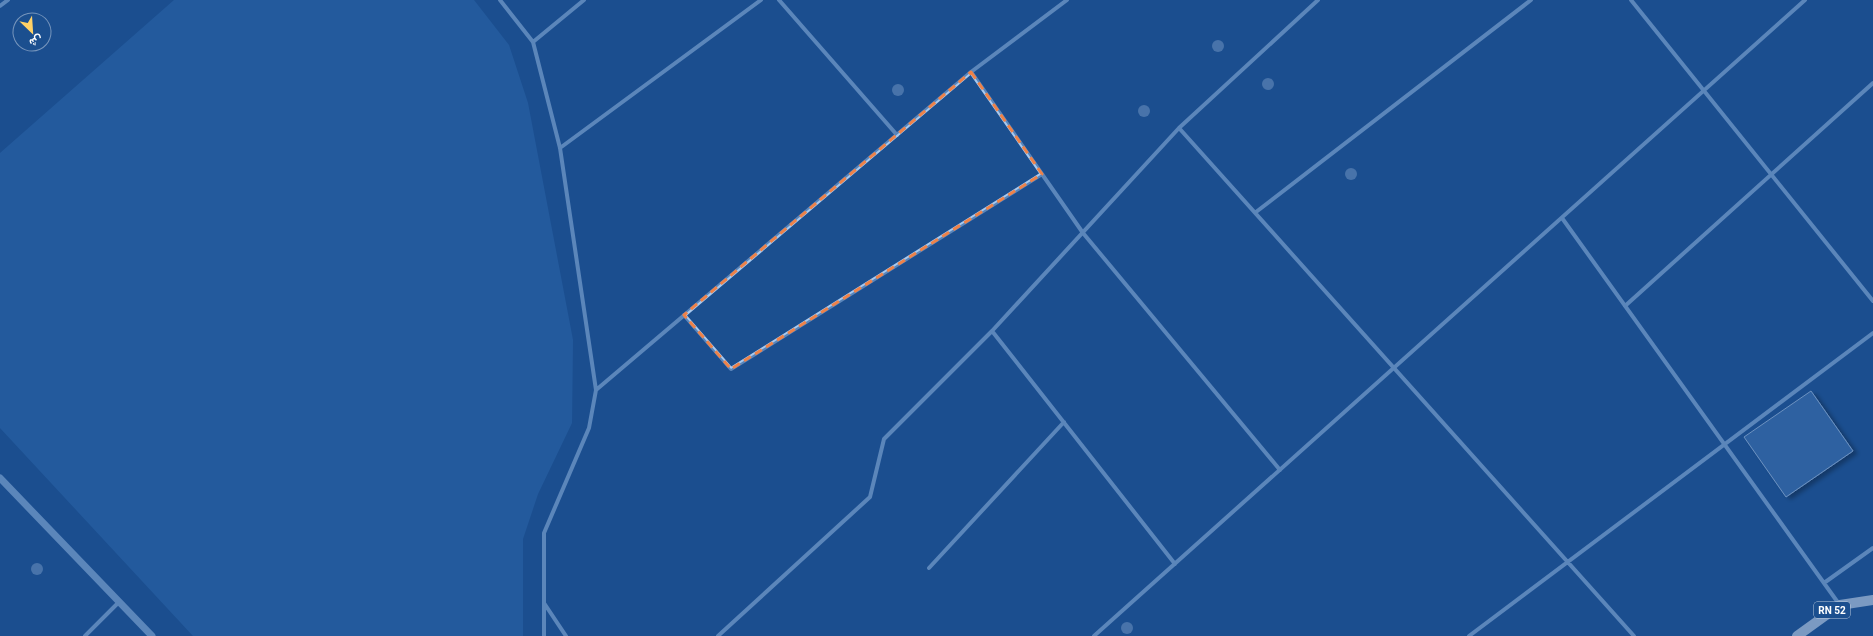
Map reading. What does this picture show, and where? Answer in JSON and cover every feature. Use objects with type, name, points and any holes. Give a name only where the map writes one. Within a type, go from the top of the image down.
[{"type":"main road","name":"RN 52","points":[[1797,636],[1840,605],[1873,600]]},
{"type":"street","points":[[0,6],[8,0]]},
{"type":"street","points":[[500,0],[533,42],[560,148],[596,390],[588,428],[544,534],[544,636]]},
{"type":"street","points":[[533,42],[584,0]]},
{"type":"street","points":[[560,148],[761,0]]},
{"type":"street","points":[[779,0],[897,135]]},
{"type":"street","points":[[596,390],[971,72],[1067,0]]},
{"type":"street","points":[[718,636],[870,497],[884,439],[992,331],[1179,128],[1318,0]]},
{"type":"street","points":[[1256,212],[1531,0]]},
{"type":"street","points":[[1631,0],[1873,302]]},
{"type":"street","points":[[1094,636],[1805,0]]},
{"type":"street","points":[[971,72],[1083,233],[1280,470]]},
{"type":"street","points":[[1625,306],[1873,83]]},
{"type":"street","points":[[1179,128],[1395,367],[1634,636]]},
{"type":"street","points":[[684,316],[731,369],[1042,174]]},
{"type":"street","points":[[1562,218],[1840,605]]},
{"type":"street","points":[[992,331],[1175,564]]},
{"type":"street","points":[[1469,636],[1873,333]]},
{"type":"street","points":[[929,568],[1064,422]]},
{"type":"street","points":[[0,478],[152,636]]},
{"type":"street","points":[[1824,583],[1873,548]]},
{"type":"street","points":[[85,636],[119,602]]},
{"type":"street","points":[[543,602],[566,636]]},
{"type":"highlighted area","points":[[971,72],[1042,174],[731,369],[684,315]]},
{"type":"shaded area","points":[[174,0],[474,0],[509,45],[528,103],[573,340],[572,423],[538,494],[523,539],[523,636],[193,636],[0,428],[0,153]]},
{"type":"building","points":[[1811,391],[1853,451],[1786,497],[1744,437]]}]
